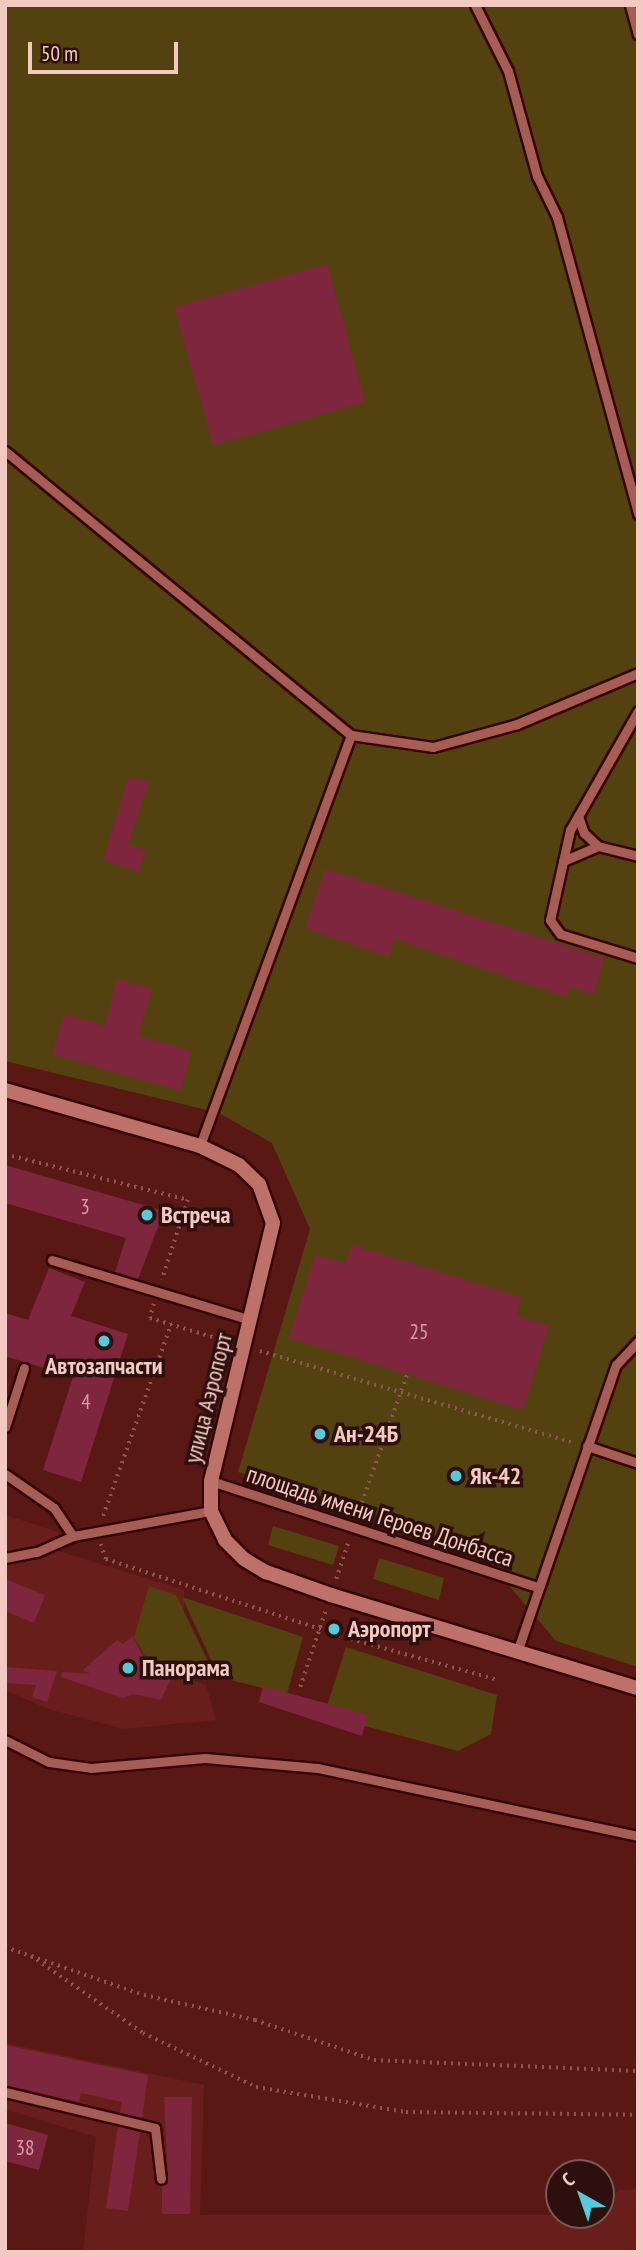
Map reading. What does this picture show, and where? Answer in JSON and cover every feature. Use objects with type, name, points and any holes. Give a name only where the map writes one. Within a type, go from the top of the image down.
[{"type":"main road","name":"улица Аэропорт","points":[[5,1090],[200,1146],[239,1165],[259,1184],[272,1223],[211,1481],[211,1511],[225,1540],[266,1572],[638,1688]]},
{"type":"lane","points":[[475,5],[508,71],[537,176],[557,218],[638,514]]},
{"type":"lane","points":[[630,5],[638,34]]},
{"type":"lane","points":[[5,452],[351,735],[433,747],[517,724],[638,673]]},
{"type":"lane","points":[[638,711],[578,816],[563,861],[550,920],[560,934],[638,958]]},
{"type":"lane","points":[[200,1146],[351,735]]},
{"type":"lane","points":[[578,816],[584,832],[598,846],[638,856]]},
{"type":"lane","points":[[563,861],[598,846]]},
{"type":"lane","points":[[52,1260],[251,1320]]},
{"type":"lane","points":[[517,1652],[537,1587],[616,1365],[638,1341]]},
{"type":"lane","points":[[5,1427],[24,1368]]},
{"type":"lane","points":[[587,1446],[638,1463]]},
{"type":"lane","points":[[5,1475],[54,1508],[73,1536]]},
{"type":"lane","name":"площадь имени Героев Донбасса","points":[[211,1481],[537,1587]]},
{"type":"lane","points":[[5,1558],[37,1552],[73,1536],[211,1511]]},
{"type":"lane","points":[[5,1740],[49,1762],[91,1768],[205,1758],[318,1768],[638,1836]]},
{"type":"lane","points":[[5,2092],[155,2127],[161,2179]]},
{"type":"path","points":[[12,1156],[188,1200],[150,1318],[587,1446]]},
{"type":"path","points":[[171,1324],[97,1532],[106,1559],[351,1639],[498,1680]]},
{"type":"path","points":[[5,1947],[144,1995],[256,2020],[374,2060],[638,2071]]},
{"type":"path","points":[[27,1953],[143,2033],[256,2087],[406,2112],[638,2115]]},
{"type":"shaded area","points":[[5,5],[638,5],[638,1667],[556,1641],[477,1548],[238,1472],[310,1229],[272,1143],[219,1113],[5,1061]]},
{"type":"shaded area","points":[[5,1515],[59,1532],[59,1551],[184,1590],[185,1677],[206,1685],[216,1720],[124,1729],[48,1709],[5,1690]]},
{"type":"shaded area","points":[[273,1526],[339,1546],[333,1565],[268,1545]]},
{"type":"shaded area","points":[[379,1558],[444,1578],[439,1600],[373,1579]]},
{"type":"shaded area","points":[[149,1586],[176,1595],[216,1678],[146,1657],[134,1637]]},
{"type":"shaded area","points":[[182,1597],[303,1637],[287,1694],[219,1677]]},
{"type":"shaded area","points":[[346,1647],[497,1695],[491,1734],[458,1751],[365,1726],[327,1706]]},
{"type":"shaded area","points":[[5,2043],[204,2085],[200,2215],[545,2215],[545,2229],[615,2229],[615,2193],[619,2190],[638,2189],[638,2252],[83,2252],[96,2137],[5,2109]]},
{"type":"building","points":[[327,264],[365,402],[213,445],[174,307]]},
{"type":"building","points":[[129,776],[149,783],[128,844],[146,851],[138,872],[103,859]]},
{"type":"building","points":[[325,869],[604,958],[593,995],[570,987],[566,997],[394,939],[389,957],[305,928]]},
{"type":"building","points":[[117,979],[152,989],[138,1036],[192,1051],[180,1091],[52,1054],[64,1014],[104,1026]]},
{"type":"building","points":[[5,1165],[164,1211],[138,1279],[115,1272],[126,1238],[5,1203]]},
{"type":"building","points":[[351,1245],[521,1297],[516,1316],[549,1326],[523,1410],[289,1338],[315,1255],[345,1264]]},
{"type":"building","points":[[49,1268],[85,1282],[71,1316],[128,1334],[81,1482],[43,1470],[73,1377],[5,1356],[5,1313],[28,1320]]},
{"type":"building","points":[[5,1579],[45,1595],[34,1623],[5,1611]]},
{"type":"building","name":"Панорама","points":[[133,1636],[143,1657],[165,1663],[166,1674],[173,1675],[161,1700],[134,1694],[123,1698],[61,1677],[62,1672],[90,1674],[83,1670],[117,1640],[123,1644]]},
{"type":"building","points":[[5,1667],[57,1671],[47,1702],[32,1697],[36,1685],[5,1683]]},
{"type":"building","points":[[263,1686],[368,1715],[362,1736],[259,1702]]},
{"type":"building","points":[[5,2045],[148,2075],[142,2118],[120,2113],[122,2102],[81,2093],[79,2102],[5,2085]]},
{"type":"building","points":[[164,2097],[192,2097],[190,2214],[162,2214],[162,2186],[168,2179]]},
{"type":"building","points":[[5,2123],[48,2135],[39,2170],[5,2161]]},
{"type":"building","points":[[118,2126],[140,2132],[128,2211],[106,2208]]},
{"type":"place","name":"Встреча","points":[[147,1215]]},
{"type":"place","name":"Автозапчасти","points":[[104,1341]]},
{"type":"place","name":"Ан-24Б","points":[[320,1434]]},
{"type":"place","name":"Як-42","points":[[456,1476]]},
{"type":"place","name":"Аэропорт","points":[[334,1629]]},
{"type":"place","name":"Панорама","points":[[128,1668]]}]
